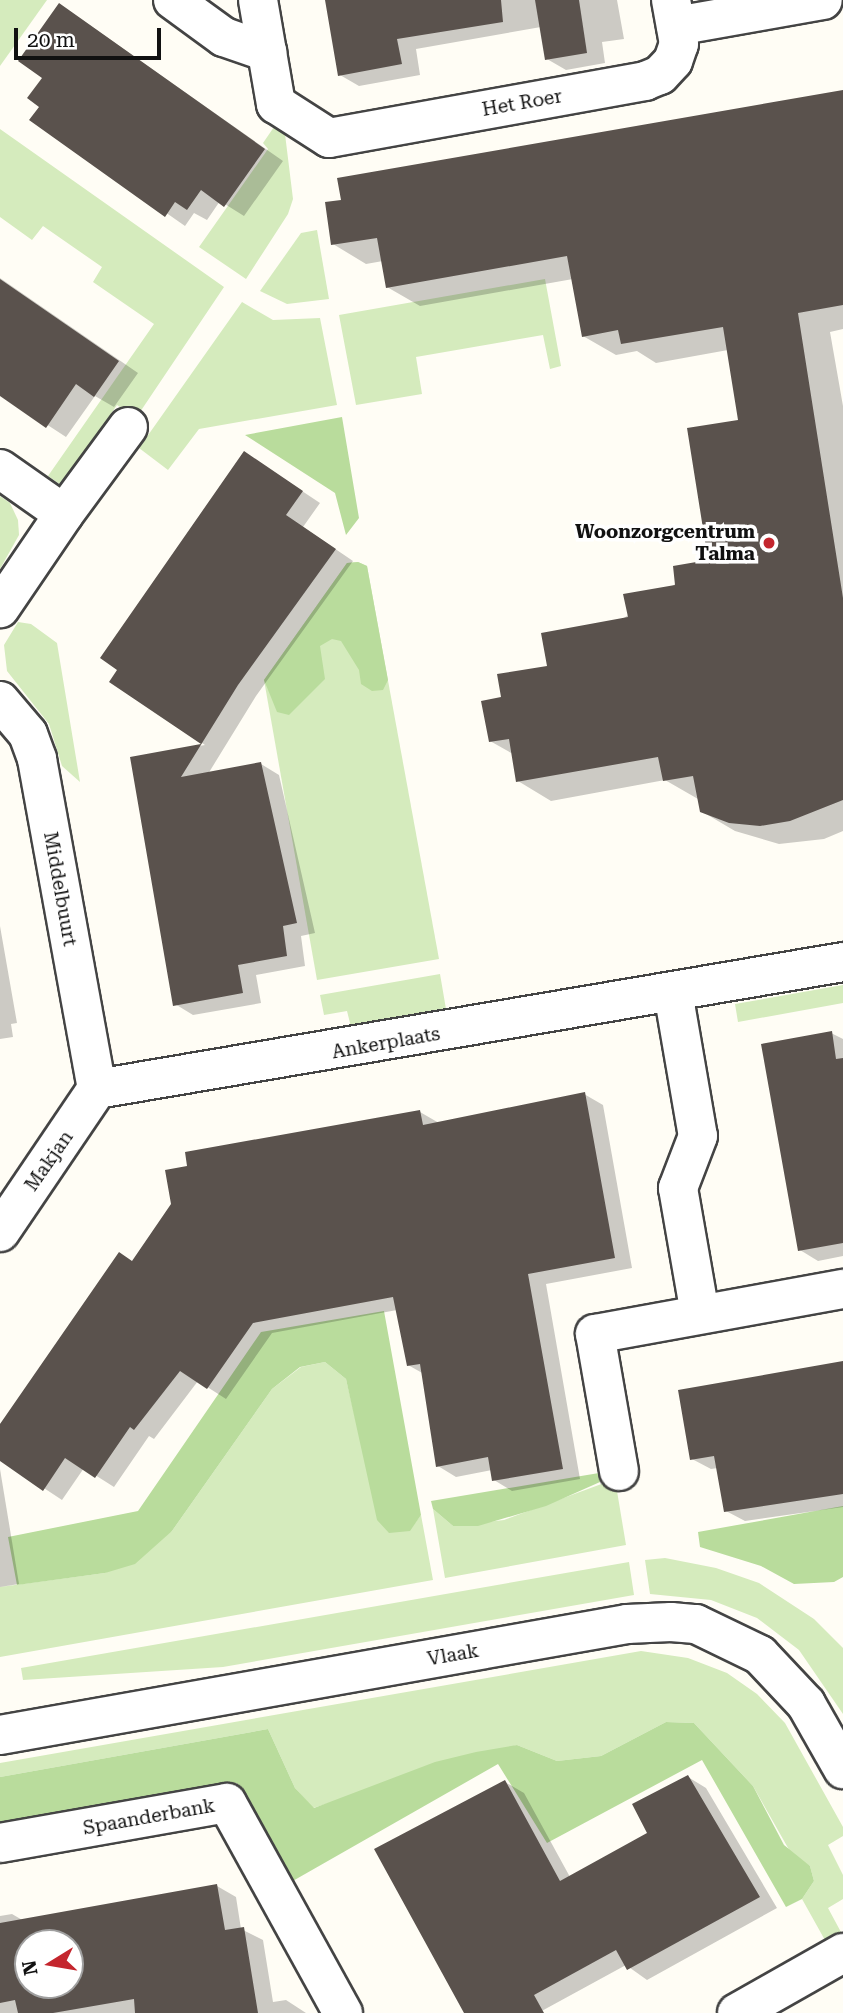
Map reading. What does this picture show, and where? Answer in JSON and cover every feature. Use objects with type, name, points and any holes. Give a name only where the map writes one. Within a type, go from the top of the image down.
[{"type":"street","points":[[173,0],[224,37],[267,52],[258,0]]},
{"type":"street","name":"Het Roer","points":[[267,52],[276,104],[329,138],[645,81],[660,75],[673,61],[679,44],[674,13],[823,0]]},
{"type":"street","points":[[0,608],[128,427]]},
{"type":"street","points":[[0,469],[64,514]]},
{"type":"street","name":"Middelbuurt","points":[[0,701],[28,734],[37,759],[97,1089]]},
{"type":"street","name":"Ankerplaats","points":[[97,1089],[843,962]]},
{"type":"street","points":[[673,992],[698,1136],[678,1188],[700,1314]]},
{"type":"street","name":"Makjan","points":[[0,1232],[97,1089]]},
{"type":"street","points":[[620,1471],[595,1334],[843,1289]]},
{"type":"street","name":"Vlaak","points":[[0,1735],[627,1625],[671,1622],[696,1624],[760,1655],[806,1704],[843,1769]]},
{"type":"street","name":"Spaanderbank","points":[[0,1843],[227,1803],[343,2013]]},
{"type":"street","points":[[737,2013],[843,1953]]},
{"type":"green space","points":[[0,0],[47,0],[0,66]]},
{"type":"green space","points":[[274,127],[285,134],[293,199],[288,214],[246,279],[199,247],[268,149],[263,143]]},
{"type":"green space","points":[[0,129],[224,287],[136,418],[117,405],[61,485],[48,476],[154,324],[93,282],[102,267],[43,226],[32,240],[0,217]]},
{"type":"green space","points":[[317,230],[329,299],[287,304],[260,291],[301,233]]},
{"type":"green space","points":[[545,279],[561,366],[550,369],[543,335],[416,357],[422,394],[356,405],[339,315]]},
{"type":"green space","points":[[242,302],[273,320],[320,318],[337,405],[199,429],[168,470],[139,448]]},
{"type":"green space","points":[[342,417],[359,518],[346,535],[335,493],[245,435]]},
{"type":"green space","points":[[0,496],[10,503],[18,520],[19,535],[0,569]]},
{"type":"green space","points":[[358,562],[367,566],[439,959],[317,980],[264,680],[347,563]]},
{"type":"green space","points":[[358,562],[367,566],[388,680],[383,690],[372,691],[361,684],[359,670],[341,641],[332,639],[320,646],[325,679],[289,715],[277,712],[264,680],[347,563]]},
{"type":"green space","points":[[18,622],[31,624],[57,643],[80,782],[62,766],[49,724],[7,671],[4,645]]},
{"type":"green space","points":[[440,974],[446,1009],[351,1027],[347,1011],[324,1015],[320,995]]},
{"type":"green space","points":[[843,985],[843,1003],[738,1022],[735,1004]]},
{"type":"green space","points":[[384,1311],[421,1515],[410,1531],[389,1533],[377,1520],[346,1379],[325,1362],[300,1367],[272,1389],[172,1531],[135,1564],[105,1573],[17,1585],[8,1537],[138,1511],[261,1332]]},
{"type":"green space","points":[[325,1362],[346,1379],[356,1421],[409,1531],[421,1515],[433,1580],[0,1657],[0,1587],[105,1573],[172,1531],[272,1389],[301,1367]]},
{"type":"green space","points":[[599,1473],[600,1482],[546,1506],[478,1526],[453,1526],[433,1509],[431,1501]]},
{"type":"green space","points":[[615,1479],[626,1545],[445,1578],[433,1509],[453,1526],[504,1520]]},
{"type":"green space","points":[[843,1506],[843,1577],[834,1582],[794,1584],[761,1566],[700,1547],[698,1532]]},
{"type":"green space","points":[[665,1558],[716,1568],[759,1583],[814,1619],[843,1648],[843,1714],[799,1650],[757,1618],[711,1600],[650,1594],[645,1560]]},
{"type":"green space","points":[[629,1562],[634,1595],[223,1667],[23,1680],[21,1668]]},
{"type":"green space","points":[[641,1651],[688,1658],[727,1673],[757,1694],[785,1723],[843,1827],[843,1836],[828,1845],[843,1875],[843,1899],[828,1908],[842,1934],[826,1942],[802,1899],[814,1881],[810,1866],[792,1855],[753,1786],[694,1723],[666,1722],[601,1756],[557,1761],[517,1745],[313,1808],[295,1788],[268,1729],[0,1777],[0,1763]]},
{"type":"green space","points":[[666,1722],[694,1723],[753,1786],[784,1845],[810,1866],[814,1881],[802,1899],[786,1907],[702,1760],[547,1843],[498,1764],[291,1882],[237,1783],[0,1825],[0,1777],[268,1729],[295,1788],[314,1808],[435,1762],[476,1752],[517,1745],[557,1761],[601,1756]]},
{"type":"building","points":[[325,0],[501,0],[503,22],[397,39],[402,64],[338,76]]},
{"type":"building","points":[[535,0],[579,0],[587,53],[545,60]]},
{"type":"building","points":[[59,3],[265,149],[224,207],[201,190],[187,210],[175,202],[165,217],[29,120],[39,107],[27,98],[42,78],[18,61]]},
{"type":"building","points":[[843,90],[843,305],[798,313],[843,598],[843,800],[790,821],[760,826],[729,823],[700,812],[693,776],[663,781],[658,757],[516,782],[509,739],[489,742],[481,701],[501,697],[497,674],[547,666],[541,633],[628,617],[623,594],[675,585],[673,566],[708,560],[687,428],[738,420],[723,327],[621,344],[618,330],[582,337],[567,256],[386,288],[377,238],[331,245],[325,202],[341,200],[337,178]]},
{"type":"building","points":[[0,279],[119,361],[94,397],[76,384],[46,428],[0,396]]},
{"type":"building","points":[[244,451],[303,491],[286,515],[336,549],[238,685],[181,777],[261,762],[297,923],[283,926],[287,956],[238,965],[243,993],[173,1006],[130,757],[201,744],[109,682],[117,670],[100,658]]},
{"type":"building","points":[[832,1031],[836,1059],[843,1058],[843,1243],[798,1251],[761,1044]]},
{"type":"building","points":[[585,1092],[615,1258],[528,1274],[563,1469],[492,1481],[488,1457],[436,1467],[420,1364],[407,1366],[393,1297],[253,1323],[207,1389],[180,1371],[134,1430],[130,1427],[95,1478],[65,1458],[43,1491],[0,1461],[0,1424],[119,1252],[132,1261],[171,1204],[165,1170],[187,1166],[185,1152],[420,1110],[423,1125]]},
{"type":"building","points":[[843,1361],[843,1494],[724,1512],[714,1456],[690,1460],[678,1390]]},
{"type":"building","points":[[688,1775],[760,1897],[627,1970],[616,1950],[534,1995],[544,2013],[464,2013],[374,1849],[505,1780],[560,1881],[647,1833],[632,1804]]},
{"type":"building","points":[[217,1884],[225,1930],[244,1927],[258,2013],[135,2013],[134,1999],[53,2013],[18,2013],[15,2000],[0,2003],[0,1923]]},
{"type":"place","name":"Woonzorgcentrum Talma","points":[[769,543]]}]
